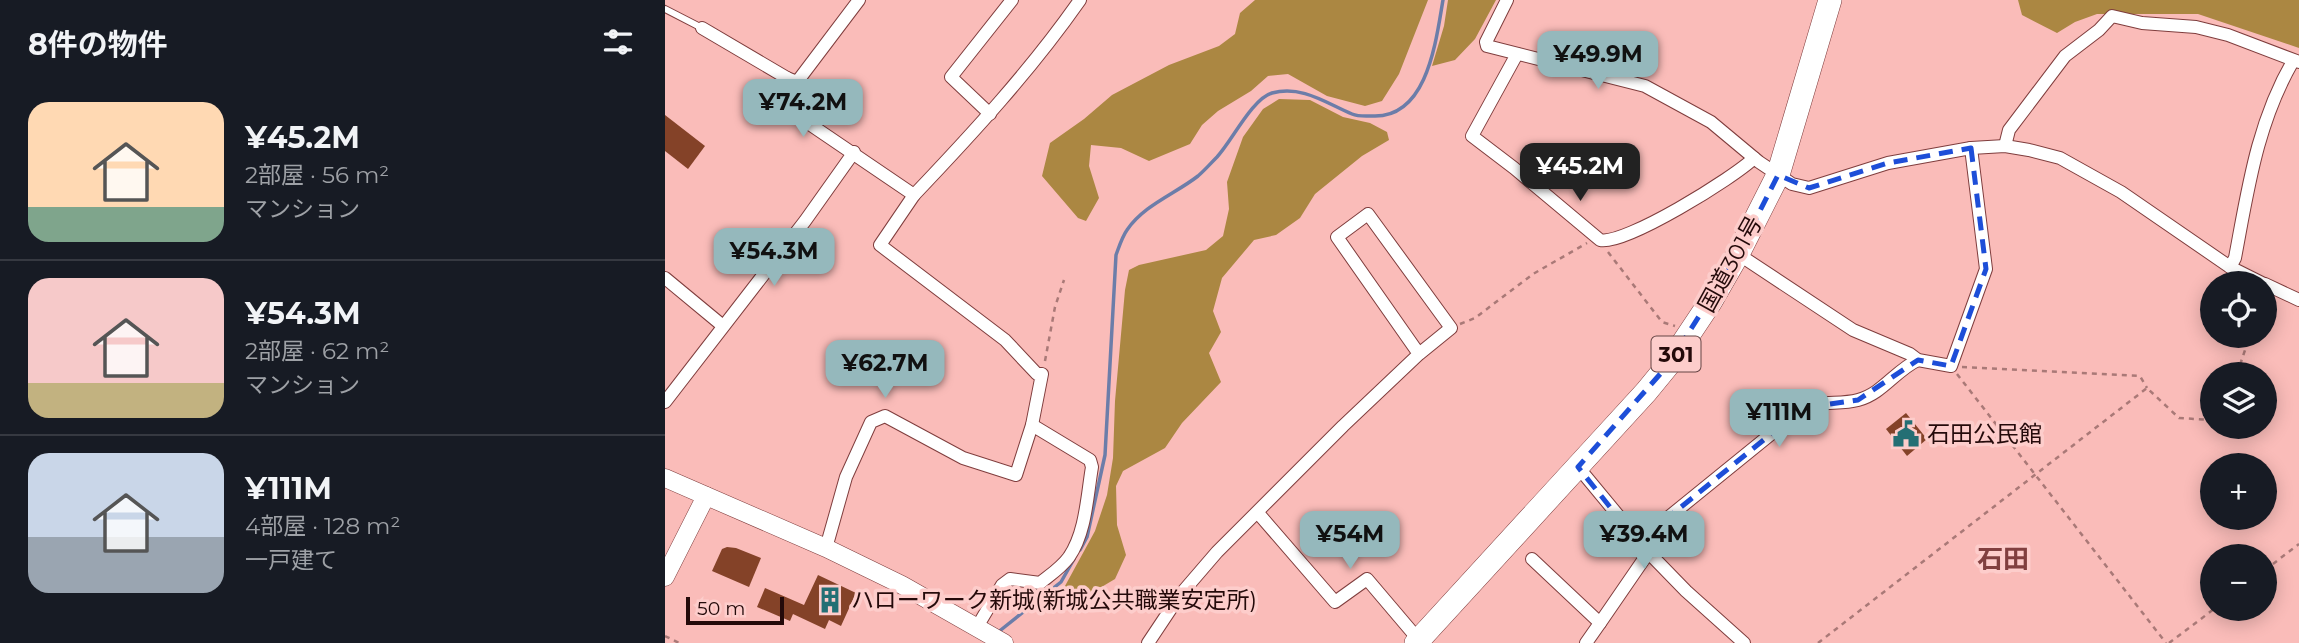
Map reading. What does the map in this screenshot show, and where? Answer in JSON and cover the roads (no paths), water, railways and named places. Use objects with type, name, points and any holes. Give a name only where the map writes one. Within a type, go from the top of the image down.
[{"type":"highway","name":"国道301号","points":[[1421,641],[1646,392],[1691,331],[1738,254],[1778,175],[1830,0]]},
{"type":"street","points":[[702,28],[797,82],[859,0]]},
{"type":"street","points":[[990,114],[951,77],[1011,0]]},
{"type":"street","points":[[826,548],[846,477],[871,422],[885,416],[963,458],[1016,475],[1033,425],[1042,374],[1037,373],[1005,340],[880,245],[915,195],[990,114],[1060,29],[1080,0]]},
{"type":"street","points":[[1507,0],[1486,42],[1487,46],[1645,86],[1711,122],[1754,158],[1792,184],[1809,188],[1888,163],[1971,148],[2005,146],[2029,150],[2060,158],[2091,173],[2237,271]]},
{"type":"street","points":[[2005,146],[2010,130],[2065,56],[2099,30],[2112,16],[2142,23],[2196,27],[2228,34],[2296,61],[2282,80],[2254,158],[2235,258],[2229,267]]},
{"type":"street","points":[[1517,54],[1472,136],[1599,240],[1606,241],[1640,230],[1754,158]]},
{"type":"street","points":[[787,78],[776,97],[783,106],[915,195]]},
{"type":"street","points":[[1738,254],[1844,326],[1910,354],[1918,360],[1951,366],[1986,269],[1971,148]]},
{"type":"street","points":[[665,402],[805,221],[854,152]]},
{"type":"street","points":[[1148,643],[1180,595],[1217,552],[1419,354],[1451,328],[1368,214],[1337,237],[1419,354]]},
{"type":"street","points":[[665,278],[723,326]]},
{"type":"street","points":[[2277,290],[2299,300]]},
{"type":"street","points":[[1638,542],[1803,408],[1816,402],[1858,400],[1876,392],[1918,360]]},
{"type":"street","points":[[665,478],[826,548],[902,585],[991,636],[1002,585],[1010,579],[1040,583],[1060,567],[1079,538],[1093,467],[1090,460],[1033,425]]},
{"type":"street","points":[[1577,467],[1638,542],[1686,591],[1744,643]]},
{"type":"street","points":[[665,576],[706,496]]},
{"type":"street","points":[[1258,513],[1335,602],[1367,579],[1421,641]]},
{"type":"street","points":[[1586,643],[1650,554]]},
{"type":"street","points":[[1532,559],[1600,623]]},
{"type":"lane","points":[[665,9],[702,28]]},
{"type":"waterway","points":[[1080,550],[1087,537],[1105,455],[1116,255],[1127,230],[1151,207],[1201,174],[1223,150],[1257,103],[1272,93],[1304,93],[1360,116],[1392,113],[1406,104],[1426,74],[1443,0]]},
{"type":"waterway","points":[[997,633],[1061,582],[1074,559]]},
{"type":"place","name":"石田公民館","points":[[1906,434]]},
{"type":"place","name":"ハローワーク新城(新城公共職業安定所)","points":[[830,600]]},
{"type":"district","name":"石田","points":[[2003,559]]}]
